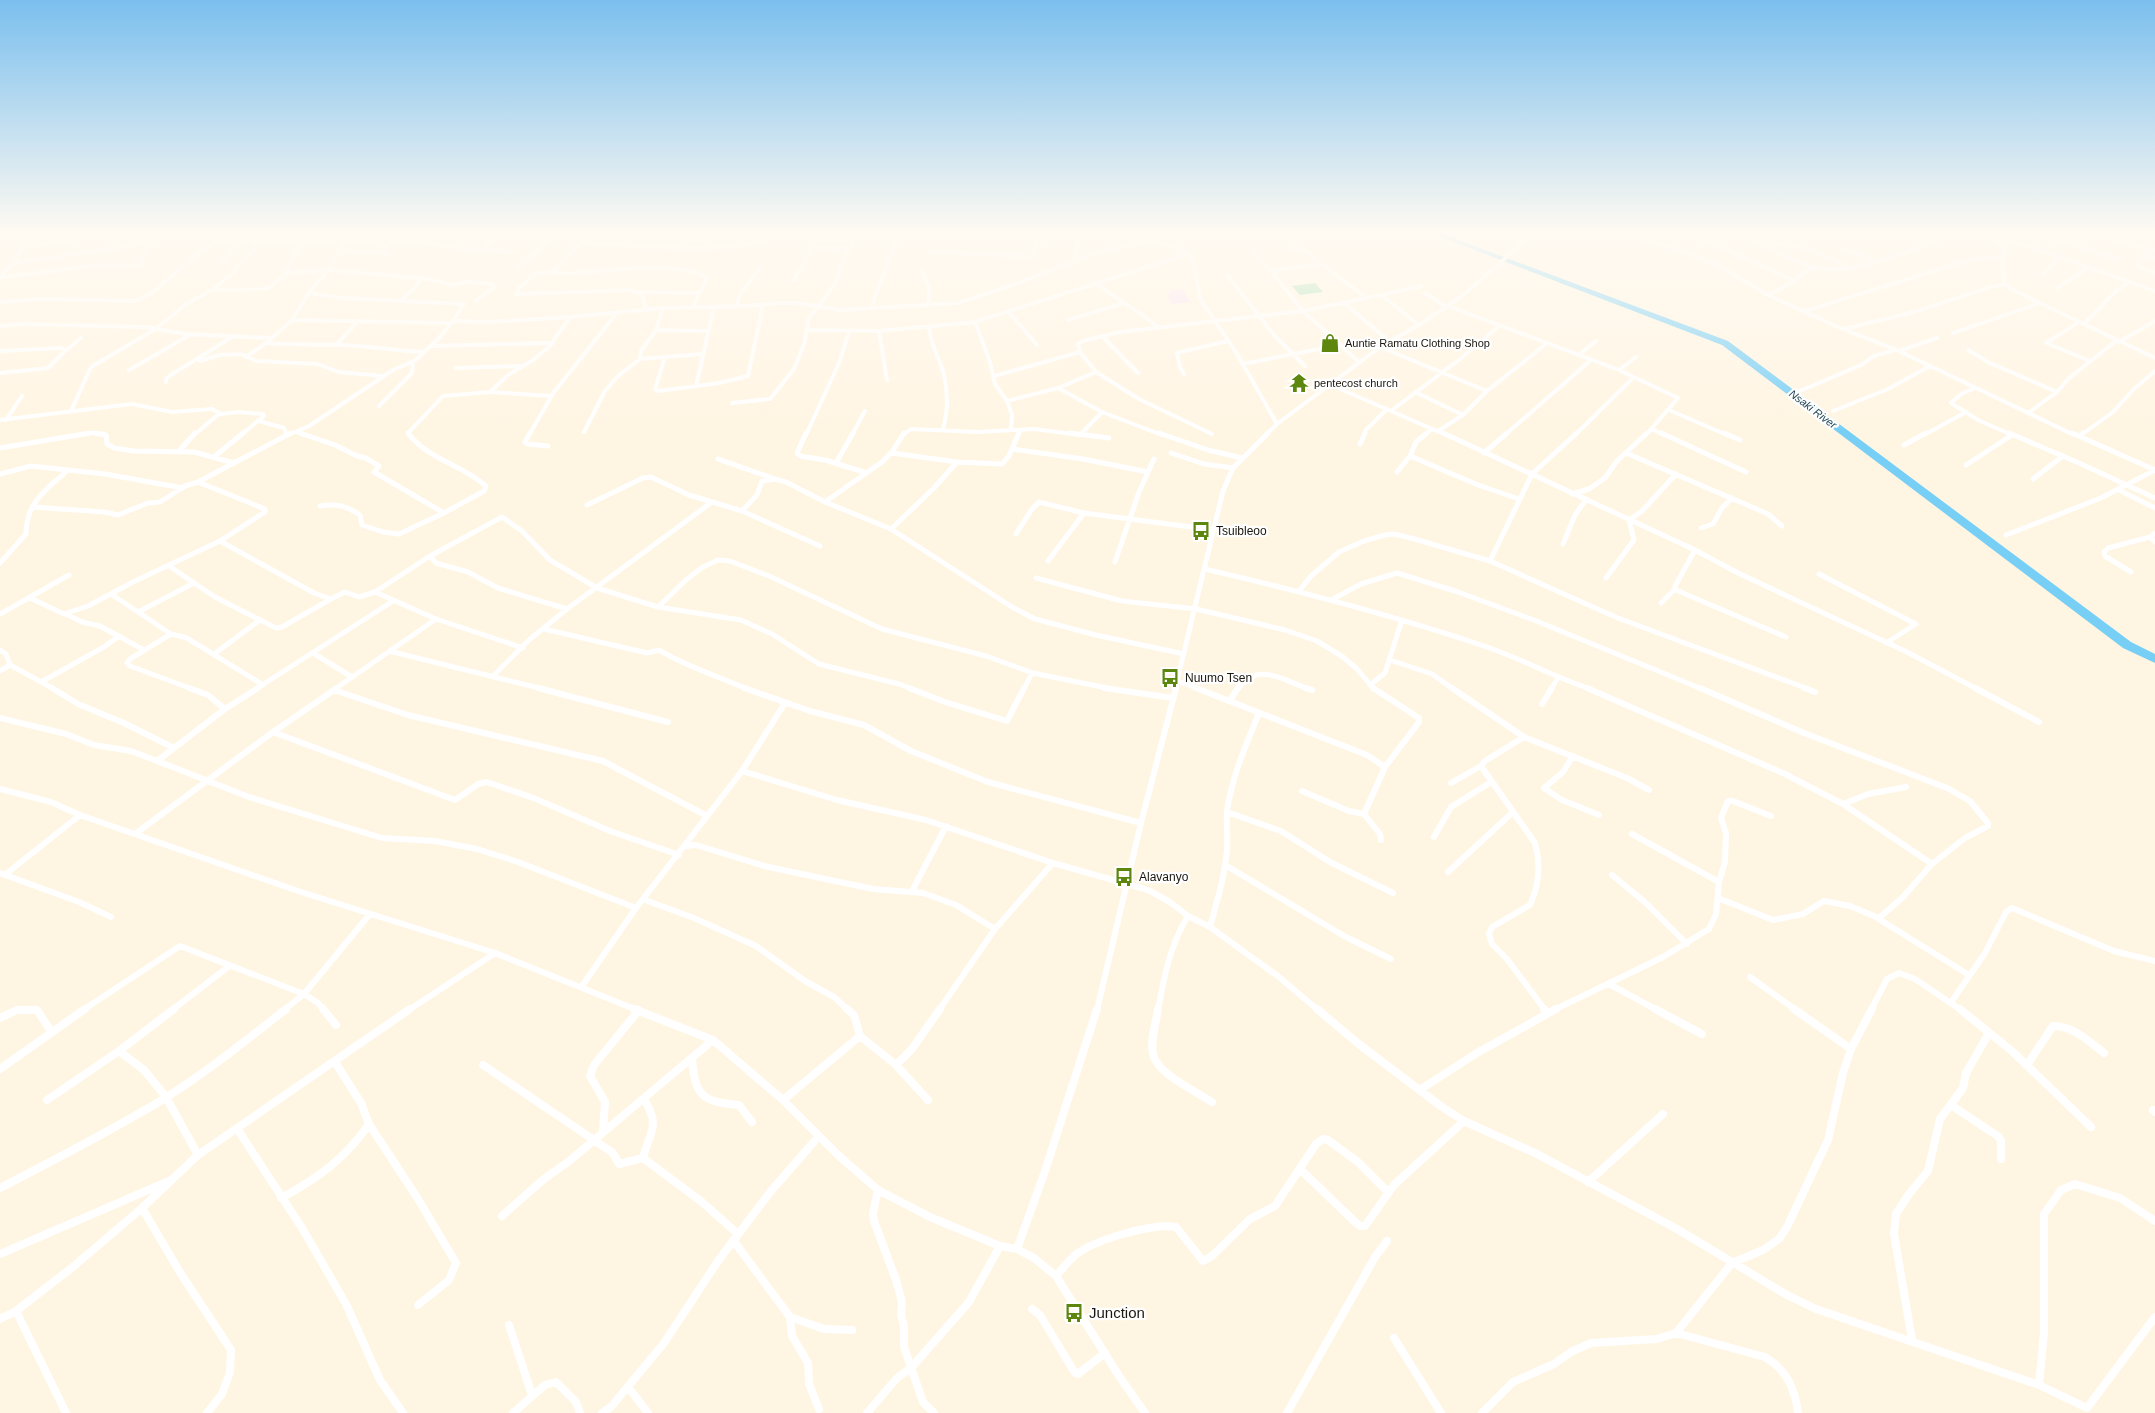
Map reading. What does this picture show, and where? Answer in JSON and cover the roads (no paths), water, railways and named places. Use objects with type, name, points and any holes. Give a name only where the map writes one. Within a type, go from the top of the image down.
[{"type":"street","points":[[0,302],[30,298],[119,300],[129,302],[142,298]]},
{"type":"street","points":[[71,411],[86,374],[91,367],[154,330],[198,298]]},
{"type":"street","points":[[246,356],[266,343],[292,320],[306,298]]},
{"type":"street","points":[[33,507],[121,515],[148,503],[160,502],[183,488],[262,450],[287,435],[309,426],[398,367],[411,363],[452,322],[464,304],[341,298]]},
{"type":"street","points":[[400,301],[403,298]]},
{"type":"street","points":[[476,301],[480,298]]},
{"type":"street","points":[[642,298],[646,310]]},
{"type":"street","points":[[693,307],[698,298]]},
{"type":"street","points":[[736,306],[739,298]]},
{"type":"street","points":[[732,404],[767,400],[773,397],[794,369],[808,330],[809,318],[824,298]]},
{"type":"street","points":[[871,308],[875,298]]},
{"type":"street","points":[[928,306],[930,298]]},
{"type":"street","points":[[292,320],[358,321],[388,324],[488,322],[616,314],[663,308],[796,303],[817,308],[841,310],[928,306],[958,303],[976,298]]},
{"type":"street","points":[[808,330],[879,331],[975,322],[1053,298]]},
{"type":"street","points":[[1117,298],[1160,328]]},
{"type":"street","points":[[1200,298],[1228,341],[1277,424]]},
{"type":"street","points":[[1244,298],[1258,316],[1305,366]]},
{"type":"street","points":[[1293,298],[1303,311],[1359,362]]},
{"type":"street","points":[[1212,434],[1133,396],[1096,372],[1080,352],[1078,344],[1102,336],[1303,311],[1367,298]]},
{"type":"street","points":[[1385,298],[1419,325]]},
{"type":"street","points":[[1433,298],[1447,306],[1619,370],[1677,396],[1678,400],[1652,429],[1616,460],[1605,478],[1595,486],[1572,494]]},
{"type":"street","points":[[1017,1249],[1049,1159],[1100,1000],[1141,823],[1196,609],[1223,491],[1233,468],[1277,424],[1329,384],[1380,347],[1419,325],[1457,298]]},
{"type":"street","points":[[1775,298],[1844,330],[1897,350],[2124,458],[2155,470]]},
{"type":"street","points":[[1805,311],[1843,298]]},
{"type":"street","points":[[1844,330],[1914,312],[1956,298]]},
{"type":"street","points":[[2031,298],[2155,358]]},
{"type":"street","points":[[2090,361],[2046,343],[2048,340],[2082,323],[2109,298]]},
{"type":"street","points":[[1343,302],[1389,341]]},
{"type":"street","points":[[1068,320],[1124,303]]},
{"type":"street","points":[[1953,333],[2040,303]]},
{"type":"street","points":[[665,357],[655,389],[658,391],[748,376],[764,305]]},
{"type":"street","points":[[696,386],[714,307]]},
{"type":"street","points":[[640,358],[641,351],[656,330],[663,308]]},
{"type":"street","points":[[1009,312],[1037,345]]},
{"type":"street","points":[[548,446],[527,444],[525,442],[552,396],[583,355],[607,329],[616,314]]},
{"type":"street","points":[[490,392],[508,375],[538,356],[553,343],[570,316]]},
{"type":"street","points":[[336,345],[358,321]]},
{"type":"street","points":[[2028,413],[2057,392],[2068,379],[2090,361],[2118,341],[2155,321]]},
{"type":"street","points":[[975,322],[982,337],[995,384],[1007,402],[1012,415],[1011,429]]},
{"type":"street","points":[[0,326],[87,324],[144,327],[154,330],[192,334],[272,338]]},
{"type":"street","points":[[1360,444],[1366,430],[1389,410],[1442,372],[1499,326]]},
{"type":"street","points":[[928,327],[930,338],[944,374],[948,412],[943,430]]},
{"type":"street","points":[[656,330],[707,331]]},
{"type":"street","points":[[879,331],[887,380]]},
{"type":"street","points":[[849,332],[839,363],[796,453],[800,456],[836,463],[867,473]]},
{"type":"street","points":[[129,370],[192,334]]},
{"type":"street","points":[[1102,336],[1138,373]]},
{"type":"street","points":[[166,382],[166,379],[171,374],[232,337]]},
{"type":"street","points":[[0,373],[48,368],[81,338]]},
{"type":"street","points":[[1795,393],[1861,365],[1874,356],[1937,338]]},
{"type":"street","points":[[1184,374],[1180,367],[1177,353],[1228,341]]},
{"type":"street","points":[[1579,355],[1596,341]]},
{"type":"street","points":[[266,343],[316,346],[336,345],[393,352],[424,352]]},
{"type":"street","points":[[430,346],[553,343]]},
{"type":"street","points":[[1438,431],[1463,415],[1487,391],[1546,344]]},
{"type":"street","points":[[1242,364],[1340,345]]},
{"type":"street","points":[[1380,347],[1487,391]]},
{"type":"street","points":[[0,351],[62,348],[65,351]]},
{"type":"street","points":[[1968,350],[1990,363],[2057,392]]},
{"type":"street","points":[[994,376],[1080,352]]},
{"type":"street","points":[[200,361],[221,354],[241,354],[257,361],[318,364],[338,372],[384,376]]},
{"type":"street","points":[[584,432],[596,404],[606,390],[623,371],[640,358],[702,354]]},
{"type":"street","points":[[1619,370],[1636,357]]},
{"type":"street","points":[[1484,453],[1591,360]]},
{"type":"street","points":[[379,406],[412,373],[413,365],[411,363]]},
{"type":"street","points":[[456,368],[523,366]]},
{"type":"street","points":[[1833,411],[1888,389],[1930,366]]},
{"type":"street","points":[[2079,436],[2113,412],[2134,389],[2155,371]]},
{"type":"street","points":[[1007,402],[1058,388],[1096,372]]},
{"type":"street","points":[[1490,562],[1532,474],[1634,378]]},
{"type":"street","points":[[1329,384],[1438,431],[1695,550],[1738,573],[1886,643],[2039,722]]},
{"type":"street","points":[[1058,388],[1102,412],[1177,440],[1242,458]]},
{"type":"street","points":[[1976,388],[1961,394],[1952,401],[1953,405],[2012,435],[2130,485],[2155,498]]},
{"type":"street","points":[[320,506],[334,503],[344,505],[360,515],[362,525],[394,534],[444,513],[484,491],[486,486],[474,474],[424,451],[408,433],[443,396],[490,392],[552,396]]},
{"type":"street","points":[[1415,392],[1463,415]]},
{"type":"street","points":[[6,420],[22,396]]},
{"type":"street","points":[[0,420],[132,404],[172,412],[212,409],[220,414]]},
{"type":"street","points":[[1669,410],[1740,440]]},
{"type":"street","points":[[836,463],[865,411]]},
{"type":"street","points":[[180,450],[194,434],[220,414],[239,412],[262,414],[264,416],[214,457]]},
{"type":"street","points":[[1081,434],[1102,412]]},
{"type":"street","points":[[1904,446],[1966,412]]},
{"type":"street","points":[[259,421],[284,428],[287,435]]},
{"type":"street","points":[[825,502],[892,453],[907,430],[916,428],[978,432],[1034,429],[1109,438]]},
{"type":"street","points":[[1397,472],[1410,456],[1416,442],[1432,429]]},
{"type":"street","points":[[1652,429],[1746,472]]},
{"type":"street","points":[[892,453],[957,462],[1002,464],[1013,449],[1020,430]]},
{"type":"street","points":[[296,432],[366,458],[379,466],[374,472],[444,513]]},
{"type":"street","points":[[0,448],[93,433],[106,435],[107,444],[113,447],[139,450],[180,450],[234,463]]},
{"type":"street","points":[[1966,465],[2012,435]]},
{"type":"street","points":[[1013,449],[1083,459],[1148,472]]},
{"type":"street","points":[[1171,453],[1204,464],[1233,468]]},
{"type":"street","points":[[1626,453],[1768,514],[1782,526]]},
{"type":"street","points":[[1410,456],[1478,485],[1519,499]]},
{"type":"street","points":[[2033,479],[2063,456]]},
{"type":"street","points":[[718,459],[768,474],[825,502],[892,529],[1012,607],[1035,619],[1096,635],[1184,654]]},
{"type":"street","points":[[1114,562],[1154,459]]},
{"type":"street","points":[[892,529],[934,488],[957,462]]},
{"type":"street","points":[[0,480],[3,473],[31,466],[130,478],[183,488]]},
{"type":"street","points":[[2006,535],[2088,504],[2130,485],[2155,470]]},
{"type":"street","points":[[0,563],[26,534],[26,527],[36,499],[67,471]]},
{"type":"street","points":[[1629,520],[1642,511],[1676,474]]},
{"type":"street","points":[[587,505],[647,476],[689,496],[742,511],[820,546]]},
{"type":"street","points":[[742,511],[757,495],[762,482],[775,479]]},
{"type":"street","points":[[66,614],[88,606],[132,582],[220,541],[264,513],[265,510],[198,482]]},
{"type":"street","points":[[2119,490],[2155,508]]},
{"type":"street","points":[[1701,528],[1713,524],[1722,508],[1732,498]]},
{"type":"street","points":[[1563,544],[1575,515],[1586,500]]},
{"type":"street","points":[[493,676],[529,640],[567,609],[712,502]]},
{"type":"street","points":[[1016,534],[1032,509],[1039,502],[1084,513],[1214,530]]},
{"type":"street","points":[[1048,561],[1084,513]]},
{"type":"street","points":[[169,566],[222,601],[278,629],[345,592],[359,597],[375,592],[430,556],[502,517],[522,531],[550,560],[597,588],[658,607],[741,620],[772,634],[819,664],[899,684],[946,702],[1007,721],[1032,673]]},
{"type":"street","points":[[1606,578],[1634,540],[1629,520]]},
{"type":"street","points":[[2131,572],[2105,556],[2104,552],[2108,548],[2150,538],[2155,533]]},
{"type":"street","points":[[1298,591],[1339,552],[1364,540],[1394,534],[1490,562],[1520,573],[1618,618],[1815,692]]},
{"type":"street","points":[[2150,538],[2155,542]]},
{"type":"street","points":[[220,541],[314,593],[331,599]]},
{"type":"street","points":[[1661,603],[1675,589],[1695,550]]},
{"type":"street","points":[[430,556],[436,563],[468,572],[498,588],[567,609]]},
{"type":"street","points":[[658,607],[696,573],[712,562],[721,560],[749,568],[848,615],[889,632],[978,654],[1032,673],[1092,686],[1173,698]]},
{"type":"street","points":[[1205,569],[1298,591],[1402,620],[1487,647],[1558,678],[1604,694],[1785,774],[1843,804],[1932,864]]},
{"type":"street","points":[[1331,600],[1361,584],[1394,573],[1458,592],[1534,620],[1719,696],[1804,734],[1940,785],[1970,801],[1988,822],[1988,826],[1965,838],[1932,864],[1902,898],[1879,918]]},
{"type":"street","points":[[1820,574],[1915,622],[1916,624],[1886,643]]},
{"type":"street","points":[[0,614],[69,575]]},
{"type":"street","points":[[1036,578],[1122,601],[1196,609],[1285,630],[1317,641],[1342,657],[1357,669],[1379,693],[1419,718],[1419,722],[1385,767],[1364,814]]},
{"type":"street","points":[[138,612],[194,583]]},
{"type":"street","points":[[1675,589],[1786,637]]},
{"type":"street","points":[[375,592],[393,602],[436,619],[523,648]]},
{"type":"street","points":[[111,594],[171,634],[187,638],[263,685]]},
{"type":"street","points":[[30,598],[82,622],[100,626],[144,650]]},
{"type":"street","points":[[157,761],[225,709],[393,602]]},
{"type":"street","points":[[135,834],[273,732],[436,619]]},
{"type":"street","points":[[214,654],[260,620]]},
{"type":"street","points":[[1370,685],[1385,673],[1402,620]]},
{"type":"street","points":[[544,629],[647,653],[659,650],[680,663],[716,675],[746,690],[785,704],[864,725],[911,751],[988,782],[1141,823]]},
{"type":"street","points":[[171,634],[130,659],[127,663],[130,666],[208,695],[225,709]]},
{"type":"street","points":[[41,682],[104,647],[119,636]]},
{"type":"street","points":[[0,650],[6,654],[10,665],[78,704],[124,723],[174,748]]},
{"type":"street","points":[[390,651],[668,722]]},
{"type":"street","points":[[313,653],[352,677]]},
{"type":"street","points":[[1390,660],[1432,674],[1524,737],[1627,778],[1649,790]]},
{"type":"street","points":[[0,671],[10,665]]},
{"type":"street","points":[[1230,700],[1245,680],[1257,674],[1274,676],[1312,690]]},
{"type":"street","points":[[1542,704],[1558,678]]},
{"type":"street","points":[[1178,681],[1367,754],[1385,767]]},
{"type":"street","points":[[334,690],[408,715],[603,761],[707,816]]},
{"type":"street","points":[[582,986],[636,908],[645,900],[742,771],[785,704]]},
{"type":"street","points":[[1210,927],[1222,883],[1227,849],[1227,812],[1242,753],[1259,713]]},
{"type":"street","points":[[0,718],[66,734],[94,745],[131,751],[248,797],[382,838],[395,841],[433,841],[477,849],[537,869],[590,892],[636,908]]},
{"type":"street","points":[[273,732],[455,800],[478,784],[487,782],[536,799],[610,831],[679,855]]},
{"type":"street","points":[[1451,783],[1481,766],[1485,761],[1524,737]]},
{"type":"street","points":[[1573,756],[1563,772],[1544,788],[1562,800],[1599,815]]},
{"type":"street","points":[[1481,766],[1535,843],[1539,853],[1538,881],[1530,905],[1492,928],[1489,939],[1547,1013]]},
{"type":"street","points":[[742,771],[837,800],[926,820],[1054,863],[1148,890],[1188,916],[1210,927],[1279,976],[1360,1045],[1442,1107],[1464,1121],[1537,1154],[1676,1229],[1786,1295],[1816,1309],[1912,1340],[2039,1385],[2086,1410],[2134,1342],[2155,1317]]},
{"type":"street","points":[[1434,837],[1451,807],[1491,782]]},
{"type":"street","points":[[1843,804],[1876,792],[1906,787]]},
{"type":"street","points":[[0,789],[52,802],[80,815],[301,892],[495,953],[582,986],[713,1040],[783,1100],[878,1190],[930,1218],[1000,1246],[1017,1249],[1034,1258],[1056,1276],[1145,1413]]},
{"type":"street","points":[[1302,791],[1348,812],[1364,814],[1380,834],[1382,840]]},
{"type":"street","points":[[1420,1089],[1477,1053],[1547,1013],[1687,944],[1709,929],[1716,914],[1719,882],[1726,856],[1726,833],[1720,818],[1728,802],[1733,802],[1771,816]]},
{"type":"street","points":[[1227,812],[1281,831],[1330,862],[1393,894]]},
{"type":"street","points":[[1448,872],[1513,812]]},
{"type":"street","points":[[3,873],[80,815]]},
{"type":"street","points":[[912,891],[946,826]]},
{"type":"street","points":[[1632,834],[1719,882]]},
{"type":"street","points":[[686,846],[696,845],[764,866],[873,889],[912,891],[962,907],[996,929]]},
{"type":"street","points":[[896,1065],[912,1049],[996,929],[1054,863]]},
{"type":"street","points":[[1224,865],[1344,936],[1391,959]]},
{"type":"street","points":[[3,873],[79,902],[111,917]]},
{"type":"street","points":[[1612,875],[1642,900],[1687,944]]},
{"type":"street","points":[[1718,898],[1773,920],[1803,914],[1824,901],[1856,908],[1879,918],[1920,946],[1969,975]]},
{"type":"street","points":[[645,900],[694,918],[756,946],[805,981],[834,998],[854,1014],[860,1036],[896,1065],[928,1100]]},
{"type":"street","points":[[1952,1001],[1985,953],[2006,912],[2012,908],[2114,951],[2155,961]]},
{"type":"street","points":[[0,1188],[60,1158],[166,1097],[231,1053],[304,994],[370,914]]},
{"type":"street","points":[[1188,916],[1181,926],[1170,957],[1152,1042],[1152,1051],[1155,1060],[1170,1074],[1212,1102]]},
{"type":"street","points":[[0,1069],[51,1031],[175,948],[184,947],[228,967],[304,994],[318,1003],[336,1025]]},
{"type":"street","points":[[0,1320],[16,1311],[74,1266],[174,1180],[198,1155],[238,1130],[381,1028],[495,953]]},
{"type":"street","points":[[46,1100],[119,1051],[228,967]]},
{"type":"street","points":[[1676,1333],[1732,1263],[1763,1250],[1778,1239],[1787,1227],[1828,1140],[1843,1073],[1851,1049],[1887,979],[1893,974],[1899,972],[1908,975],[1952,1001],[2027,1065],[2091,1127]]},
{"type":"street","points":[[1750,977],[1851,1049]]},
{"type":"street","points":[[1609,984],[1702,1034]]},
{"type":"street","points":[[0,1018],[17,1010],[37,1010],[51,1031]]},
{"type":"street","points":[[603,1132],[606,1114],[604,1096],[590,1076],[594,1064],[639,1010]]},
{"type":"street","points":[[2027,1065],[2053,1026],[2060,1025],[2069,1028],[2104,1053]]},
{"type":"street","points":[[1912,1340],[1894,1234],[1896,1214],[1909,1194],[1928,1171],[1940,1119],[1958,1098],[1963,1088],[1966,1073],[1989,1033]]},
{"type":"street","points":[[783,1100],[860,1036]]},
{"type":"street","points":[[502,1216],[545,1178],[568,1162],[713,1040]]},
{"type":"street","points":[[119,1051],[144,1070],[166,1097],[198,1155]]},
{"type":"street","points":[[692,1058],[694,1075],[702,1095],[712,1102],[739,1105],[752,1122]]},
{"type":"street","points":[[335,1062],[361,1102],[369,1124],[418,1199],[456,1263],[448,1280],[418,1305]]},
{"type":"street","points":[[483,1065],[516,1090],[613,1153],[620,1164],[643,1158]]},
{"type":"street","points":[[643,1158],[645,1146],[652,1133],[654,1122],[654,1114],[644,1099]]},
{"type":"street","points":[[1951,1105],[1998,1137],[2001,1141],[2001,1159]]},
{"type":"street","points":[[1588,1182],[1663,1114]]},
{"type":"street","points":[[1300,1169],[1360,1226],[1365,1226],[1388,1192],[1464,1121]]},
{"type":"street","points":[[281,1198],[310,1184],[345,1157],[369,1124]]},
{"type":"street","points":[[238,1130],[302,1228],[346,1304],[380,1380],[403,1413]]},
{"type":"street","points":[[602,1413],[611,1407],[664,1343],[736,1237],[771,1191],[819,1136]]},
{"type":"street","points":[[1056,1276],[1075,1255],[1108,1238],[1165,1225],[1176,1227],[1204,1261],[1212,1256],[1250,1219],[1275,1206],[1316,1144],[1323,1139],[1328,1140],[1358,1162],[1388,1192]]},
{"type":"street","points":[[643,1158],[702,1202],[736,1237],[790,1317],[792,1336],[808,1364],[809,1384],[819,1410]]},
{"type":"street","points":[[0,1254],[69,1223],[174,1180]]},
{"type":"street","points":[[2039,1385],[2044,1332],[2044,1214],[2048,1206],[2068,1184],[2075,1184],[2120,1198],[2155,1221]]},
{"type":"street","points":[[878,1190],[873,1213],[874,1221],[896,1280],[902,1302],[901,1314],[904,1326],[904,1348],[923,1402],[934,1413]]},
{"type":"street","points":[[142,1208],[181,1274],[231,1350],[230,1372],[222,1394],[207,1413]]},
{"type":"street","points":[[1287,1413],[1375,1257],[1387,1241]]},
{"type":"street","points":[[867,1413],[897,1378],[911,1368],[970,1302],[1000,1246]]},
{"type":"street","points":[[1032,1309],[1040,1315],[1075,1373],[1078,1374],[1105,1353]]},
{"type":"street","points":[[16,1311],[66,1413]]},
{"type":"street","points":[[790,1317],[824,1329],[852,1330]]},
{"type":"street","points":[[509,1325],[532,1395]]},
{"type":"street","points":[[1482,1413],[1513,1382],[1554,1364],[1572,1352],[1591,1344],[1657,1339],[1676,1333],[1774,1361],[1781,1367],[1791,1383],[1798,1413]]},
{"type":"street","points":[[1394,1338],[1441,1413]]},
{"type":"street","points":[[513,1413],[545,1385],[556,1382],[576,1402],[580,1413]]},
{"type":"street","points":[[628,1387],[648,1413]]},
{"type":"waterway","name":"Nsaki River","points":[[1606,298],[1725,343],[2127,645],[2155,659]]},
{"type":"place","name":"Auntie Ramatu Clothing Shop","points":[[1330,343]]},
{"type":"place","name":"pentecost church","points":[[1299,383]]},
{"type":"place","name":"Tsuibleoo","points":[[1201,531]]},
{"type":"place","name":"Nuumo Tsen","points":[[1170,678]]},
{"type":"place","name":"Alavanyo","points":[[1124,877]]},
{"type":"place","name":"Junction","points":[[1074,1313]]}]
